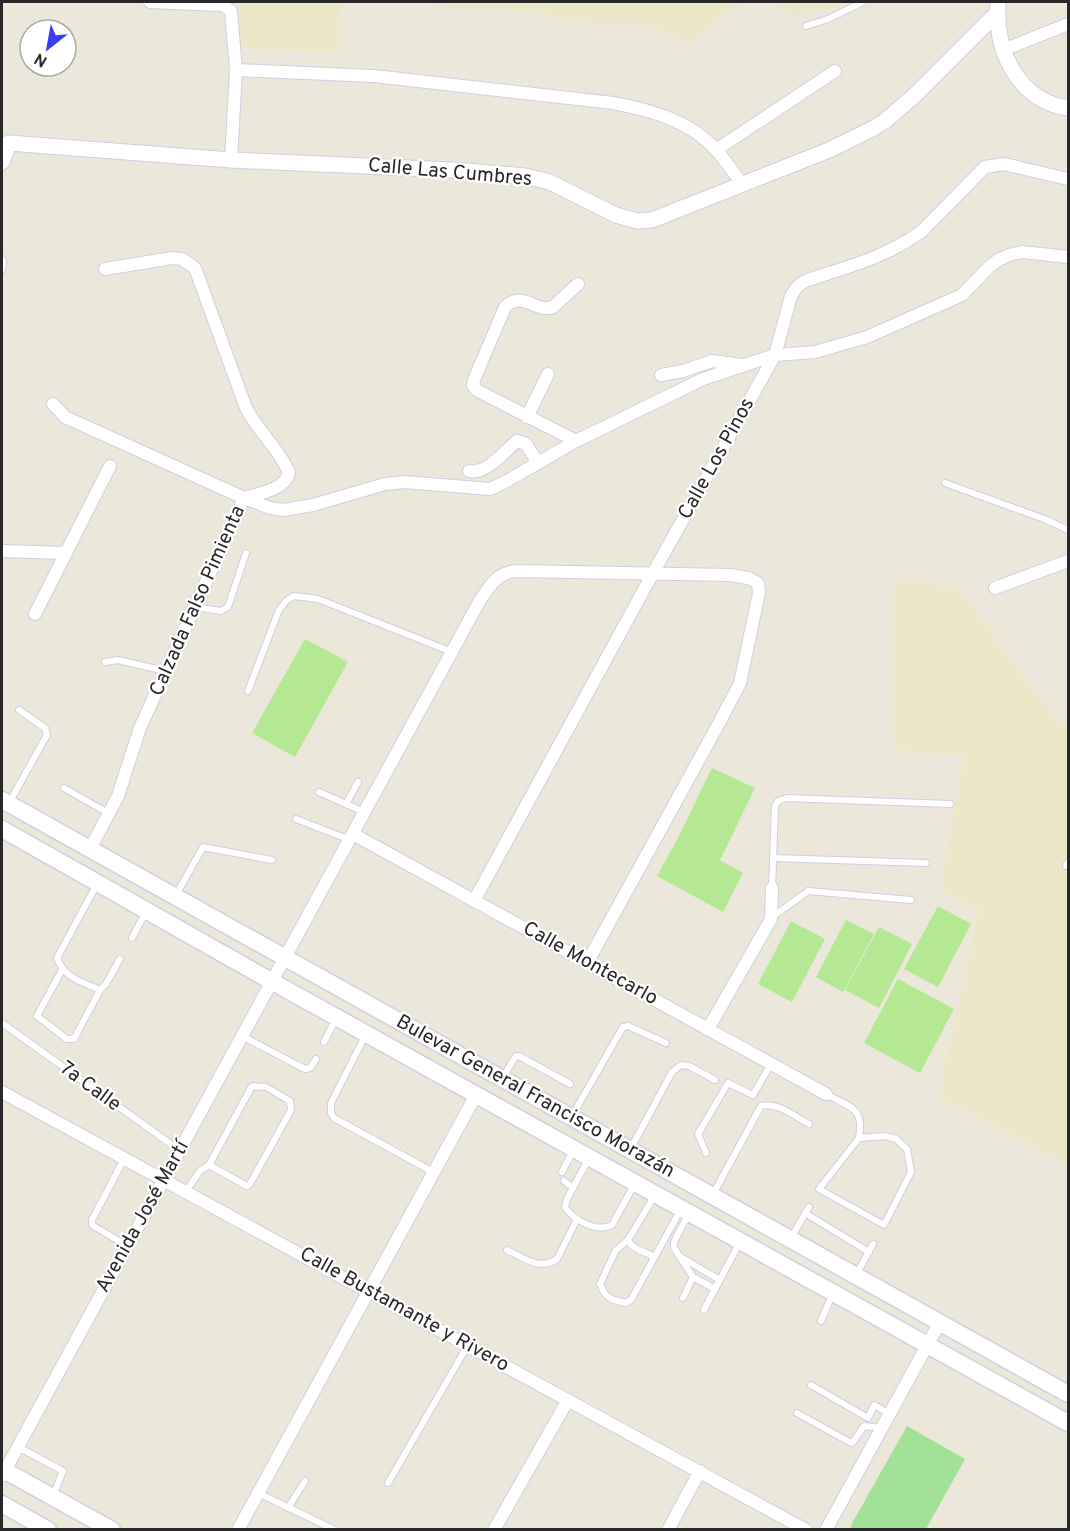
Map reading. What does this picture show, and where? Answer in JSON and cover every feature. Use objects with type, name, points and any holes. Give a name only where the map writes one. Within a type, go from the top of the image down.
[{"type":"main road","name":"Bulevar General Francisco Morazán","points":[[5,802],[1068,1394]]},
{"type":"main road","name":"Bulevar General Francisco Morazán","points":[[2,829],[366,1034],[1068,1423]]},
{"type":"main road","points":[[3,1472],[112,1530]]},
{"type":"main road","points":[[2,1504],[48,1530]]},
{"type":"street","points":[[150,2],[223,4],[231,11],[236,70],[231,160]]},
{"type":"street","points":[[998,7],[999,34],[1010,68],[1032,94],[1046,102],[1068,108]]},
{"type":"street","name":"Calle Las Cumbres","points":[[5,143],[231,160],[453,170],[525,176],[550,182],[616,215],[637,221],[652,220],[829,150],[885,121],[915,95],[998,7]]},
{"type":"street","points":[[1003,50],[1068,24]]},
{"type":"street","points":[[236,70],[374,76],[642,108],[680,122],[699,134],[716,150],[742,184]]},
{"type":"street","points":[[716,150],[835,71]]},
{"type":"street","points":[[2,162],[5,143]]},
{"type":"street","name":"Calle Los Pinos","points":[[474,901],[775,355],[791,296],[797,287],[805,281],[872,260],[909,240],[921,232],[985,167],[1004,164],[1068,179]]},
{"type":"street","points":[[53,405],[65,417],[270,508],[284,510],[313,505],[385,484],[405,482],[490,489],[576,441],[704,379],[775,355],[814,352],[867,338],[962,295],[1000,258],[1022,252],[1068,257]]},
{"type":"street","name":"Calzada Falso Pimienta","points":[[90,849],[118,796],[140,728],[244,498],[280,486],[285,482],[289,472],[282,457],[257,427],[246,408],[195,268],[182,259],[172,258],[105,269]]},
{"type":"street","points":[[576,441],[478,391],[473,386],[505,307],[511,301],[519,300],[548,309],[578,284]]},
{"type":"street","points":[[661,375],[683,371],[712,361],[744,365]]},
{"type":"street","points":[[527,417],[548,374]]},
{"type":"street","points":[[469,471],[483,470],[517,441],[526,444],[537,463]]},
{"type":"street","points":[[34,614],[110,466]]},
{"type":"street","points":[[2,551],[66,553]]},
{"type":"street","points":[[995,588],[1068,561]]},
{"type":"street","name":"Avenida José Martí","points":[[3,1472],[479,602],[495,578],[504,572],[653,573]]},
{"type":"street","points":[[587,963],[740,682],[759,593],[758,583],[748,578],[730,575],[653,573]]},
{"type":"street","name":"Calle Montecarlo","points":[[352,837],[474,901],[826,1094]]},
{"type":"street","points":[[708,1029],[771,919],[772,888]]},
{"type":"street","name":"Calle Bustamante y Rivero","points":[[2,1092],[807,1530]]},
{"type":"street","points":[[238,1530],[476,1095]]},
{"type":"street","points":[[826,1530],[940,1322]]},
{"type":"street","points":[[494,1530],[568,1400]]},
{"type":"street","points":[[668,1530],[700,1471]]},
{"type":"lane","points":[[806,26],[828,19],[863,2]]},
{"type":"lane","points":[[2,259],[2,270]]},
{"type":"lane","points":[[945,483],[1047,520],[1068,530]]},
{"type":"lane","points":[[195,607],[221,611],[228,607],[246,553]]},
{"type":"lane","points":[[248,691],[279,610],[286,601],[294,596],[318,599],[452,652]]},
{"type":"lane","points":[[105,662],[118,660],[166,671]]},
{"type":"lane","points":[[5,802],[47,735],[45,728],[19,710]]},
{"type":"lane","points":[[346,804],[358,782]]},
{"type":"lane","points":[[63,788],[109,814]]},
{"type":"lane","points":[[319,792],[365,813]]},
{"type":"lane","points":[[772,888],[775,806],[778,801],[787,798],[950,804]]},
{"type":"lane","points":[[296,819],[352,837]]},
{"type":"lane","points":[[176,897],[203,847],[272,860]]},
{"type":"lane","points":[[774,858],[926,863]]},
{"type":"lane","points":[[98,883],[57,958],[67,975],[100,990]]},
{"type":"lane","points":[[771,919],[808,891],[911,900]]},
{"type":"lane","points":[[132,938],[147,911]]},
{"type":"lane","points":[[62,970],[37,1016],[67,1039],[74,1038],[120,959]]},
{"type":"lane","points":[[324,1042],[337,1017]]},
{"type":"lane","name":"7a Calle","points":[[2,1023],[179,1150]]},
{"type":"lane","points":[[571,1117],[623,1027],[628,1026],[666,1043]]},
{"type":"lane","points":[[366,1034],[331,1103],[331,1113],[334,1118],[433,1173]]},
{"type":"lane","points":[[242,1035],[305,1069],[310,1068],[316,1059]]},
{"type":"lane","points":[[502,1079],[516,1056],[519,1056],[570,1084]]},
{"type":"lane","points":[[706,1153],[698,1134],[728,1083],[753,1095],[771,1064]]},
{"type":"lane","points":[[630,1150],[672,1072],[681,1065],[689,1066],[715,1080]]},
{"type":"lane","points":[[186,1191],[200,1171],[209,1165],[252,1086],[266,1087],[290,1101],[291,1110],[250,1184],[246,1186],[209,1165]]},
{"type":"lane","points":[[826,1094],[850,1105],[860,1117],[861,1127],[858,1138],[819,1189],[884,1226],[911,1172],[907,1149],[896,1139],[885,1136],[858,1138]]},
{"type":"lane","points":[[712,1196],[761,1106],[769,1104],[777,1106],[809,1124]]},
{"type":"lane","points":[[562,1172],[574,1149]]},
{"type":"lane","points":[[589,1157],[565,1207],[568,1213],[577,1219],[598,1228],[609,1227],[635,1183]]},
{"type":"lane","points":[[124,1159],[92,1220],[92,1225],[127,1246]]},
{"type":"lane","points":[[564,1181],[573,1188]]},
{"type":"lane","points":[[655,1194],[628,1240],[616,1251],[600,1284],[604,1293],[611,1299],[625,1303],[631,1300],[685,1210]]},
{"type":"lane","points":[[685,1210],[674,1248],[693,1277],[715,1289]]},
{"type":"lane","points":[[790,1239],[807,1210],[869,1252]]},
{"type":"lane","points":[[507,1250],[536,1264],[545,1265],[552,1262],[557,1258],[577,1219]]},
{"type":"lane","points":[[628,1240],[630,1245],[636,1249],[653,1256],[656,1255]]},
{"type":"lane","points":[[704,1310],[741,1241]]},
{"type":"lane","points":[[855,1275],[873,1244]]},
{"type":"lane","points":[[678,1256],[720,1280]]},
{"type":"lane","points":[[683,1298],[693,1277]]},
{"type":"lane","points":[[821,1321],[834,1293]]},
{"type":"lane","points":[[388,1483],[468,1345]]},
{"type":"lane","points":[[811,1385],[868,1418],[874,1406],[890,1414]]},
{"type":"lane","points":[[797,1413],[851,1443],[864,1426],[882,1428]]},
{"type":"lane","points":[[18,1446],[63,1471],[53,1497]]},
{"type":"lane","points":[[288,1508],[305,1481]]},
{"type":"lane","points":[[258,1493],[335,1530]]},
{"type":"shaded area","points":[[237,2],[338,2],[342,30],[341,53],[240,48],[240,13]]},
{"type":"shaded area","points":[[420,2],[754,2],[742,3],[718,19],[689,44],[646,24],[582,23],[548,15],[498,8],[448,6]]},
{"type":"shaded area","points":[[771,2],[878,2],[844,5],[796,17]]},
{"type":"shaded area","points":[[893,580],[958,587],[1037,695],[1068,730],[1068,1165],[938,1096],[979,910],[940,890],[964,756],[894,750]]},
{"type":"green space","points":[[305,639],[348,662],[295,757],[252,733]]},
{"type":"green space","points":[[712,768],[755,788],[720,860],[743,873],[723,912],[657,876]]},
{"type":"green space","points":[[938,906],[971,924],[938,987],[904,969]]},
{"type":"green space","points":[[846,920],[874,934],[843,992],[816,977]]},
{"type":"green space","points":[[791,921],[825,939],[792,1002],[758,984]]},
{"type":"green space","points":[[879,927],[912,944],[879,1008],[845,990]]},
{"type":"green space","points":[[898,979],[954,1009],[920,1073],[864,1043]]},
{"type":"green space","points":[[907,1426],[965,1459],[926,1529],[854,1529],[850,1527]]}]
